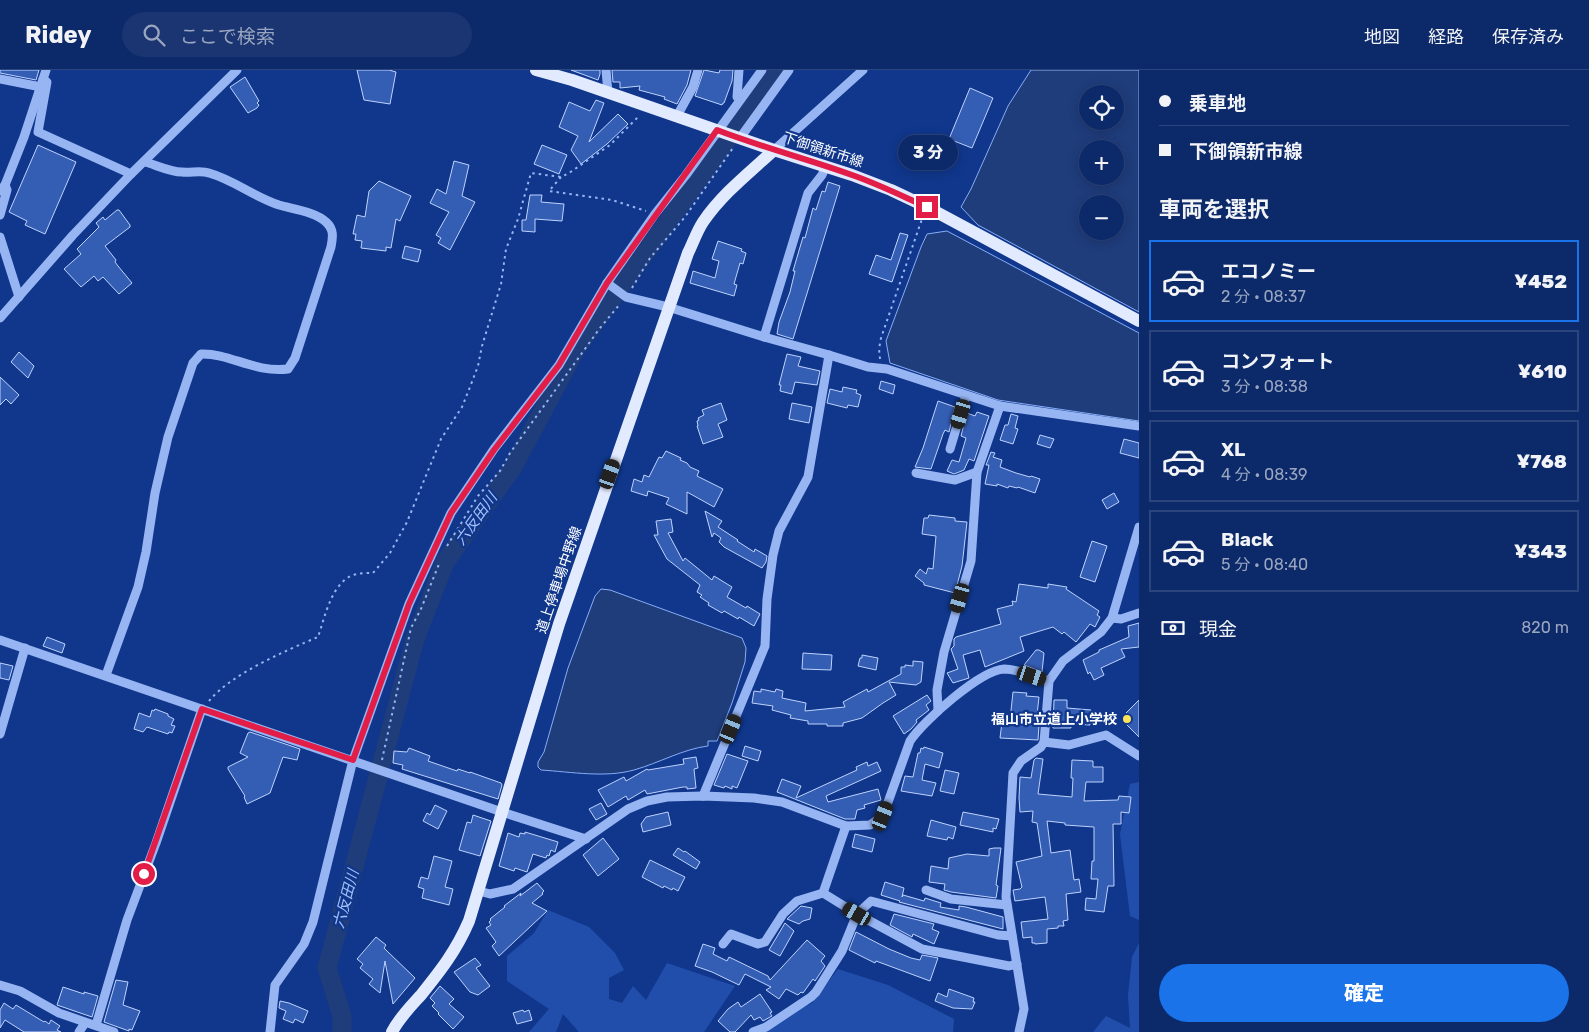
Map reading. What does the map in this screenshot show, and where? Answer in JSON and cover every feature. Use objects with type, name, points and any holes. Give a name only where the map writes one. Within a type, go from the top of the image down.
[{"type":"main road","name":"下御領新市線","points":[[536,70],[573,75],[608,93],[826,166],[891,190],[927,207],[1139,321]]},
{"type":"main road","name":"道上停車場中野線","points":[[392,1032],[460,943],[480,891],[559,624],[688,253],[702,224],[716,205],[734,185],[774,150]]},
{"type":"street","points":[[0,318],[73,236],[132,174],[237,70]]},
{"type":"street","points":[[606,70],[608,93]]},
{"type":"street","points":[[677,116],[693,87],[698,70]]},
{"type":"street","points":[[739,70],[737,97],[740,99]]},
{"type":"street","points":[[270,1032],[275,985],[304,944],[313,922],[356,761],[409,604],[451,513],[494,450],[559,365],[607,283],[655,214],[719,131],[762,70]]},
{"type":"street","points":[[739,138],[789,70]]},
{"type":"street","points":[[774,150],[863,70]]},
{"type":"street","points":[[0,79],[43,79],[47,82],[38,132],[132,174]]},
{"type":"street","points":[[0,215],[7,190],[3,188],[24,137],[43,79]]},
{"type":"street","points":[[106,675],[138,587],[146,552],[155,493],[168,437],[192,363],[201,354],[210,354],[252,367],[277,370],[288,369],[295,358],[331,247],[333,235],[326,221],[307,212],[278,205],[255,196],[221,177],[206,172],[180,172],[145,162]]},
{"type":"street","points":[[764,337],[808,192],[822,175],[826,166]]},
{"type":"street","points":[[0,237],[19,297]]},
{"type":"street","points":[[607,283],[626,297],[668,307],[764,337],[830,354],[868,367],[884,368],[1000,406],[1139,426]]},
{"type":"street","points":[[703,796],[765,646],[767,600],[773,555],[779,531],[808,477],[830,354]]},
{"type":"street","points":[[950,449],[966,396]]},
{"type":"street","points":[[938,711],[937,690],[944,652],[971,561],[977,472],[1000,406]]},
{"type":"street","points":[[916,473],[955,480],[977,472]]},
{"type":"street","points":[[1019,1032],[1024,1009],[1006,897],[1013,773],[1021,760],[1041,747],[1044,742],[1049,681],[1063,661],[1101,632],[1112,618],[1139,527]]},
{"type":"street","points":[[1112,618],[1121,619],[1139,613]]},
{"type":"street","points":[[0,640],[586,839]]},
{"type":"street","points":[[0,734],[25,648]]},
{"type":"street","points":[[480,891],[490,894],[513,889],[628,808],[647,801],[667,797],[754,798],[782,802],[846,826],[870,825],[883,816],[910,741],[916,732],[938,711],[986,674],[1002,669],[1015,670],[1049,681]]},
{"type":"street","points":[[96,1025],[127,920],[156,843],[202,709]]},
{"type":"street","points":[[1044,742],[1069,744],[1106,736],[1139,756]]},
{"type":"street","points":[[823,893],[846,826]]},
{"type":"street","points":[[926,890],[951,898],[1007,905]]},
{"type":"street","points":[[723,944],[731,934],[758,944],[765,942],[783,914],[796,901],[823,893],[857,914],[922,949],[1009,966],[1017,964]]},
{"type":"street","points":[[753,1032],[766,1027],[816,992],[842,951],[857,914],[871,901],[998,935],[1012,936]]},
{"type":"street","points":[[0,985],[20,991],[59,1013],[114,1032]]},
{"type":"street","points":[[80,1032],[85,1023]]},
{"type":"path","points":[[646,105],[641,114],[610,146],[588,162],[561,177],[549,191],[612,200],[655,214]]},
{"type":"path","points":[[445,550],[478,496],[500,471],[510,453],[600,328],[626,297],[650,258],[685,216],[739,138]]},
{"type":"path","points":[[202,709],[218,690],[230,682],[286,651],[318,636],[338,587],[346,579],[356,574],[373,573],[390,553],[407,522],[442,439],[462,407],[478,366],[482,346],[501,284],[506,249],[518,219],[531,173],[561,177]]},
{"type":"path","points":[[884,368],[880,357],[881,338],[927,207]]},
{"type":"path","points":[[380,769],[411,628],[421,609],[441,559]]},
{"type":"shaded area","points":[[1031,70],[1139,70],[1139,312],[978,225],[961,207],[1008,106]]},
{"type":"shaded area","points":[[947,231],[1139,333],[1139,421],[998,400],[890,363],[886,341],[921,247],[927,234]]},
{"type":"shaded area","points":[[601,589],[610,590],[742,638],[746,648],[745,662],[717,741],[708,741],[708,746],[689,750],[634,770],[612,774],[541,770],[538,767],[568,668],[595,596]]},
{"type":"shaded area","points":[[1139,782],[1139,920],[1130,916],[1120,834],[1130,784]]},
{"type":"shaded area","points":[[548,910],[589,927],[615,953],[624,970],[609,978],[609,999],[622,1003],[633,986],[646,1000],[667,963],[735,986],[704,1032],[579,1032],[563,1014],[556,1032],[529,1032],[549,1009],[507,981],[507,956],[534,933]]},
{"type":"shaded area","points":[[1139,943],[1139,1032],[1093,1032],[1106,1016],[1130,1028],[1128,995],[1132,957]]},
{"type":"shaded area","points":[[838,969],[888,985],[954,1019],[953,1032],[752,1032],[812,1003]]},
{"type":"building","points":[[0,70],[39,70],[36,80],[0,73]]},
{"type":"building","points":[[357,70],[389,70],[396,72],[390,104],[364,100]]},
{"type":"building","points":[[571,70],[600,70],[600,74],[598,80]]},
{"type":"building","points":[[612,70],[691,70],[687,85],[677,104],[664,99],[665,97],[639,90],[640,86],[620,88],[620,82],[613,82]]},
{"type":"building","points":[[704,70],[719,73],[720,70],[733,70],[732,81],[722,105],[695,96]]},
{"type":"building","points":[[245,77],[259,101],[257,108],[248,113],[230,87]]},
{"type":"building","points":[[970,88],[993,98],[972,148],[949,139]]},
{"type":"building","points":[[596,100],[604,103],[589,142],[618,114],[628,124],[607,144],[581,164],[571,150],[578,136],[559,127],[569,102],[590,111]]},
{"type":"building","points":[[38,145],[76,162],[45,234],[25,225],[27,221],[9,212]]},
{"type":"building","points":[[542,145],[567,155],[559,174],[534,164]]},
{"type":"building","points":[[454,161],[469,165],[462,196],[475,202],[450,250],[438,243],[441,238],[436,235],[449,212],[430,203],[437,189],[446,194]]},
{"type":"building","points":[[379,181],[411,196],[400,221],[396,219],[391,248],[386,247],[386,251],[361,248],[362,241],[355,240],[356,234],[353,234],[357,215],[365,217],[369,191]]},
{"type":"building","points":[[828,182],[840,186],[793,339],[777,334],[779,322],[790,292],[795,271],[793,271],[813,208],[816,210],[822,191],[825,192]]},
{"type":"building","points":[[530,195],[542,195],[541,202],[564,204],[562,221],[535,219],[535,232],[522,231],[522,220],[526,220]]},
{"type":"building","points":[[119,210],[130,227],[105,246],[132,283],[119,294],[103,277],[98,281],[94,276],[81,287],[64,269],[81,254],[77,249],[99,227],[96,223],[103,217],[105,220]]},
{"type":"building","points":[[900,233],[908,235],[892,282],[869,274],[876,255],[891,260]]},
{"type":"building","points":[[718,241],[742,249],[741,251],[746,253],[743,264],[740,263],[734,284],[737,285],[734,296],[690,283],[693,271],[715,278],[719,261],[712,259]]},
{"type":"building","points":[[405,246],[421,250],[418,262],[402,258]]},
{"type":"building","points":[[19,352],[34,366],[28,378],[11,362]]},
{"type":"building","points":[[787,354],[801,357],[798,366],[820,371],[817,385],[795,382],[792,394],[780,391],[781,385],[779,385]]},
{"type":"building","points":[[0,377],[19,395],[11,404],[6,399],[0,405]]},
{"type":"building","points":[[881,381],[895,385],[893,394],[879,389]]},
{"type":"building","points":[[843,387],[857,390],[856,393],[861,395],[858,407],[848,405],[847,408],[827,403],[830,389],[842,392]]},
{"type":"building","points":[[938,401],[955,407],[949,432],[945,430],[943,434],[931,469],[915,467],[923,448]]},
{"type":"building","points":[[721,403],[727,420],[718,424],[723,437],[703,444],[697,426],[698,418],[704,415],[702,410]]},
{"type":"building","points":[[792,403],[812,407],[809,423],[789,419]]},
{"type":"building","points":[[977,412],[989,416],[974,461],[969,459],[964,470],[954,474],[947,471],[952,460],[959,462],[966,438],[961,436],[967,413],[975,416]]},
{"type":"building","points":[[1011,414],[1018,416],[1015,428],[1018,429],[1013,444],[1000,440],[1005,425],[1008,425]]},
{"type":"building","points":[[1040,435],[1054,439],[1050,448],[1037,444]]},
{"type":"building","points":[[1124,439],[1139,443],[1139,458],[1120,453]]},
{"type":"building","points":[[666,451],[681,458],[680,460],[699,471],[697,476],[723,489],[714,507],[687,492],[687,514],[666,504],[669,498],[648,491],[647,496],[631,491],[634,479],[642,482],[644,475],[649,477],[659,457],[662,458]]},
{"type":"building","points":[[991,452],[995,453],[993,457],[1002,460],[1000,467],[1040,479],[1035,493],[1018,487],[1009,486],[1008,488],[997,484],[997,486],[985,484],[989,465],[986,465]]},
{"type":"building","points":[[1114,493],[1119,502],[1107,509],[1102,500]]},
{"type":"building","points":[[705,511],[722,521],[718,527],[737,541],[754,552],[755,549],[767,556],[762,568],[724,547],[719,542],[721,538],[714,533],[712,537]]},
{"type":"building","points":[[929,515],[955,518],[955,521],[967,522],[962,566],[955,593],[924,585],[915,576],[920,569],[926,574],[928,568],[933,569],[936,536],[922,534],[924,518],[928,518]]},
{"type":"building","points":[[671,519],[673,532],[668,533],[683,561],[685,558],[712,580],[714,576],[732,587],[727,597],[760,614],[754,626],[739,617],[738,619],[724,611],[722,613],[708,605],[709,603],[700,597],[702,595],[697,592],[700,585],[667,559],[654,535],[658,535],[656,521]]},
{"type":"building","points":[[1092,541],[1107,546],[1095,582],[1080,577]]},
{"type":"building","points":[[1019,584],[1048,588],[1048,584],[1067,587],[1066,589],[1099,611],[1097,615],[1100,617],[1095,627],[1090,624],[1076,642],[1064,632],[1062,634],[1053,627],[1020,637],[1024,651],[985,667],[980,650],[963,655],[969,678],[953,683],[947,673],[958,669],[951,649],[954,646],[954,639],[1001,624],[997,609],[1013,605],[1012,601],[1016,602]]},
{"type":"building","points":[[1139,623],[1139,647],[1121,649],[1125,657],[1101,668],[1104,675],[1094,680],[1090,672],[1088,674],[1083,660],[1099,652],[1099,650],[1129,637],[1128,626]]},
{"type":"building","points":[[47,637],[65,644],[62,653],[43,646]]},
{"type":"building","points":[[1036,650],[1044,653],[1042,672],[1024,665]]},
{"type":"building","points":[[803,653],[832,655],[831,670],[802,669]]},
{"type":"building","points":[[862,655],[878,658],[876,670],[858,666]]},
{"type":"building","points":[[913,661],[923,662],[921,682],[916,685],[889,682],[896,695],[862,718],[843,723],[843,726],[808,724],[808,721],[790,718],[791,715],[772,710],[773,706],[752,703],[754,691],[761,692],[761,689],[775,692],[776,689],[783,691],[782,698],[806,703],[805,711],[845,707],[843,702],[867,689],[868,692],[901,674],[901,667],[905,667],[905,665],[913,666]]},
{"type":"building","points":[[0,663],[13,666],[9,680],[0,678]]},
{"type":"building","points":[[1013,692],[1027,693],[1026,696],[1039,697],[1036,724],[1039,725],[1038,740],[1000,738],[1002,722],[1008,723],[1008,720],[1010,720]]},
{"type":"building","points":[[927,695],[931,701],[926,705],[929,710],[916,720],[917,722],[911,729],[904,734],[893,716]]},
{"type":"building","points":[[1054,700],[1067,700],[1067,708],[1091,710],[1090,725],[1071,724],[1071,728],[1053,728]]},
{"type":"building","points":[[1139,700],[1139,737],[1125,723],[1131,717],[1126,713]]},
{"type":"building","points":[[155,709],[168,714],[168,716],[174,719],[171,725],[175,726],[172,733],[169,732],[168,734],[147,727],[143,732],[134,729],[139,713],[150,717],[152,710],[154,711]]},
{"type":"building","points":[[250,732],[300,749],[297,760],[283,757],[270,793],[247,804],[245,796],[228,767],[248,757],[240,753]]},
{"type":"building","points":[[745,746],[761,751],[758,761],[742,756]]},
{"type":"building","points":[[924,747],[943,753],[939,768],[925,764],[922,780],[936,783],[932,796],[901,791],[905,776],[913,777],[918,753]]},
{"type":"building","points":[[409,748],[430,756],[428,761],[457,771],[458,769],[470,772],[501,783],[498,799],[402,769],[403,765],[393,763],[394,751],[407,752]]},
{"type":"building","points":[[727,754],[748,761],[737,788],[732,786],[732,789],[725,786],[724,788],[714,785]]},
{"type":"building","points":[[696,757],[698,768],[694,769],[696,788],[687,789],[687,787],[683,787],[647,794],[645,790],[628,800],[626,796],[608,807],[598,790],[624,777],[626,781],[647,769],[684,764],[683,759]]},
{"type":"building","points":[[1036,758],[1043,759],[1038,794],[1072,797],[1072,760],[1093,761],[1093,767],[1103,767],[1103,782],[1086,782],[1084,801],[1118,800],[1119,796],[1131,797],[1129,813],[1121,812],[1121,824],[1113,824],[1114,886],[1108,886],[1104,912],[1085,910],[1086,898],[1096,899],[1098,879],[1091,879],[1092,861],[1094,861],[1094,827],[1065,825],[1065,823],[1047,821],[1051,853],[1070,850],[1074,880],[1079,879],[1081,892],[1066,894],[1068,920],[1063,921],[1064,926],[1047,929],[1047,943],[1035,944],[1032,943],[1032,937],[1023,938],[1021,922],[1048,919],[1045,897],[1015,901],[1013,890],[1022,887],[1016,862],[1042,856],[1037,823],[1032,822],[1033,811],[1020,812],[1019,798],[1020,777],[1031,778]]},
{"type":"building","points":[[867,762],[868,766],[877,762],[881,771],[826,796],[828,802],[878,789],[881,800],[864,805],[865,808],[857,810],[855,819],[845,819],[777,792],[782,779],[801,786],[796,798],[857,770],[856,767]]},
{"type":"building","points":[[945,770],[959,773],[954,794],[940,791]]},
{"type":"building","points":[[601,803],[607,814],[596,820],[589,809]]},
{"type":"building","points":[[435,805],[447,811],[438,829],[423,821],[427,813],[430,815]]},
{"type":"building","points":[[668,812],[671,825],[643,832],[641,824],[646,817]]},
{"type":"building","points":[[963,812],[999,819],[996,829],[993,828],[993,832],[960,825]]},
{"type":"building","points":[[473,815],[491,821],[480,856],[459,850],[467,822],[471,823]]},
{"type":"building","points":[[931,820],[956,827],[953,839],[948,837],[947,840],[927,836]]},
{"type":"building","points":[[525,832],[558,842],[555,852],[551,850],[546,858],[533,854],[527,872],[515,868],[514,871],[499,866],[508,833],[519,837],[520,833],[525,834]]},
{"type":"building","points":[[855,834],[875,839],[872,852],[852,847]]},
{"type":"building","points":[[603,838],[619,859],[598,876],[583,855]]},
{"type":"building","points":[[678,848],[700,862],[696,869],[673,855]]},
{"type":"building","points":[[1001,848],[996,898],[951,892],[944,890],[945,884],[929,882],[931,866],[948,869],[949,858],[967,854],[989,856],[989,849]]},
{"type":"building","points":[[434,856],[452,861],[445,887],[453,889],[449,905],[422,898],[424,889],[418,887],[421,877],[428,879]]},
{"type":"building","points":[[650,860],[685,877],[678,891],[664,886],[663,888],[642,877]]},
{"type":"building","points":[[885,882],[904,888],[902,897],[903,895],[924,901],[925,898],[941,903],[940,907],[959,910],[959,906],[966,907],[1003,917],[1003,929],[899,902],[881,895]]},
{"type":"building","points":[[537,883],[544,891],[532,903],[547,911],[499,956],[492,946],[496,942],[486,928],[491,925],[490,919],[504,906]]},
{"type":"building","points":[[801,906],[812,908],[810,919],[799,924],[787,919]]},
{"type":"building","points":[[894,914],[934,924],[932,929],[939,932],[934,944],[913,934],[912,937],[890,925]]},
{"type":"building","points":[[785,923],[794,931],[780,956],[769,950]]},
{"type":"building","points":[[856,932],[911,958],[920,960],[922,955],[938,958],[930,981],[876,961],[875,963],[849,950]]},
{"type":"building","points":[[376,937],[386,945],[384,948],[415,978],[393,1004],[385,961],[380,993],[369,984],[373,979],[360,968],[363,964],[357,959]]},
{"type":"building","points":[[807,940],[825,956],[821,961],[825,966],[815,981],[813,979],[803,993],[801,992],[798,995],[786,989],[779,999],[766,990],[771,987],[745,974],[739,985],[695,966],[703,944],[715,948],[713,954],[727,961],[729,957],[768,976],[770,980]]},
{"type":"building","points":[[475,958],[481,965],[476,968],[490,986],[478,995],[470,992],[454,972]]},
{"type":"building","points":[[116,980],[128,982],[123,1005],[140,1011],[132,1030],[129,1029],[129,1031],[104,1022]]},
{"type":"building","points":[[440,986],[454,999],[449,1004],[464,1017],[453,1029],[432,1006],[435,1003],[430,998]]},
{"type":"building","points":[[63,987],[84,994],[84,992],[98,996],[92,1017],[57,1005]]},
{"type":"building","points":[[949,989],[974,998],[973,1002],[975,1002],[972,1009],[953,1008],[935,1001],[938,993],[947,997]]},
{"type":"building","points":[[760,994],[772,1012],[770,1013],[772,1016],[763,1021],[760,1017],[754,1020],[751,1015],[735,1032],[730,1032],[718,1021],[728,1009],[738,1002],[741,1007]]},
{"type":"building","points":[[280,1001],[308,1011],[303,1023],[295,1019],[293,1023],[283,1019],[286,1011],[279,1008]]},
{"type":"building","points":[[4,1003],[13,1009],[16,1005],[49,1024],[51,1020],[60,1026],[57,1030],[61,1032],[24,1032],[5,1020],[0,1028],[0,1010]]},
{"type":"building","points":[[523,1010],[524,1012],[529,1010],[532,1020],[517,1024],[513,1013]]},
{"type":"waterway","name":"六反田川","points":[[342,1032],[342,1016],[327,968],[415,639],[445,562],[513,467],[577,347],[778,70]]},
{"type":"place","name":"福山市立道上小学校","points":[[1127,719]]},
{"type":"route","points":[[144,874],[202,709],[353,760],[409,604],[451,513],[494,450],[559,365],[607,283],[717,130],[852,175],[891,190],[927,207]]}]
